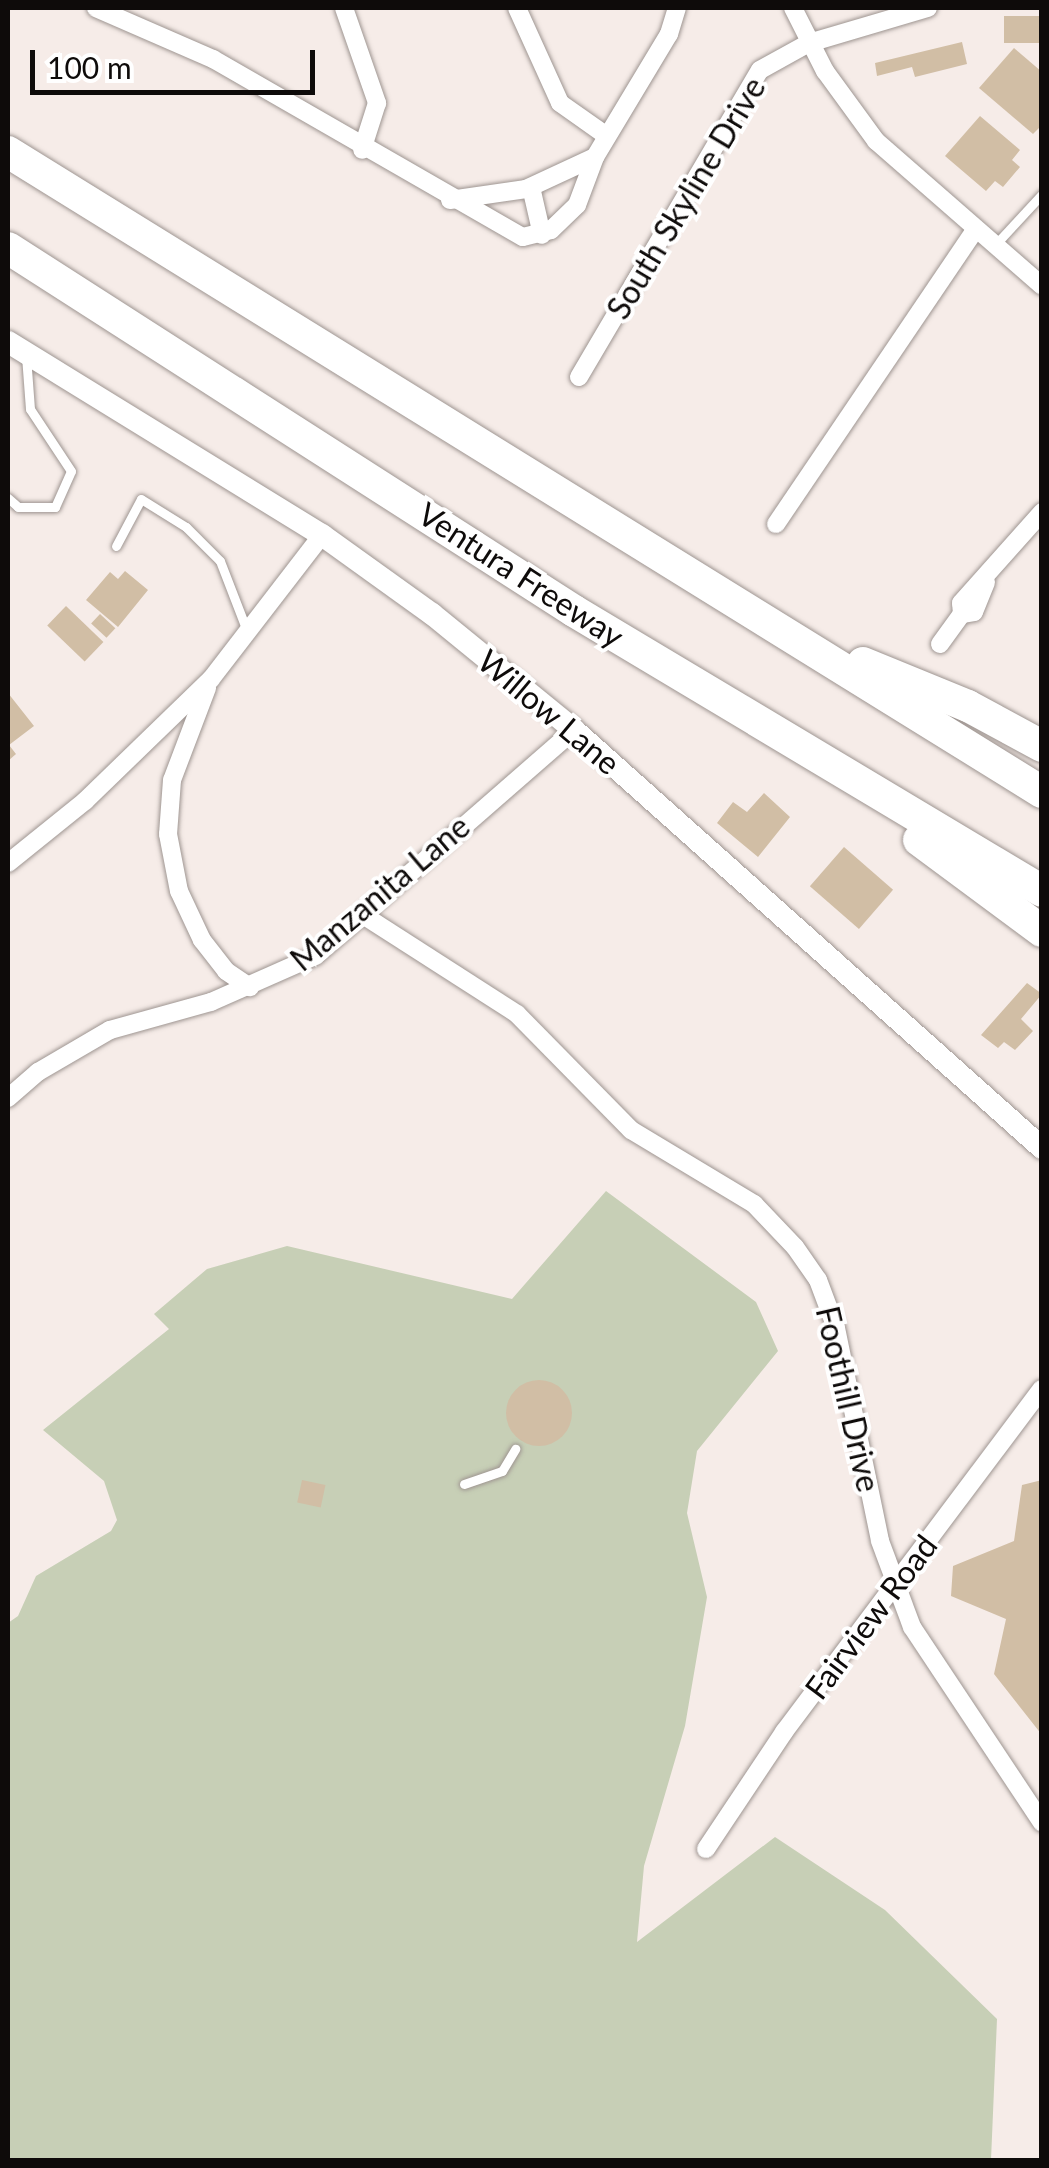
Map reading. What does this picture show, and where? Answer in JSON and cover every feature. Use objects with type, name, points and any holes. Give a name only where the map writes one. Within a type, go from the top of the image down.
[{"type":"highway","points":[[8,152],[1042,792]]},
{"type":"highway","name":"Ventura Freeway","points":[[8,248],[574,611],[1042,891]]},
{"type":"highway","points":[[574,611],[624,655],[929,846],[1042,931]]},
{"type":"highway","points":[[771,625],[968,706],[1042,746]]},
{"type":"street","points":[[96,8],[213,59],[508,234],[542,235],[578,205],[594,157],[669,34],[677,8]]},
{"type":"street","points":[[344,8],[377,103],[362,150]]},
{"type":"street","points":[[517,8],[560,103],[606,136]]},
{"type":"street","points":[[793,8],[809,43],[876,141],[974,232],[1042,286]]},
{"type":"street","name":"South Skyline Drive","points":[[579,377],[760,70],[809,43],[928,8]]},
{"type":"street","points":[[450,200],[488,200],[531,188],[594,157]]},
{"type":"street","points":[[531,188],[542,235]]},
{"type":"street","points":[[776,524],[974,232]]},
{"type":"street","name":"Willow Lane","points":[[17,348],[322,535],[574,730],[1042,1148]]},
{"type":"street","points":[[940,644],[962,614],[961,603],[986,582],[1042,512]]},
{"type":"street","points":[[8,863],[85,801],[210,678],[322,535]]},
{"type":"street","points":[[210,678],[172,780],[168,834],[196,930],[226,970],[250,987]]},
{"type":"street","name":"Manzanita Lane","points":[[8,1098],[52,1062],[110,1030],[250,987],[315,956],[574,730]]},
{"type":"street","name":"Foothill Drive","points":[[363,915],[518,1014],[632,1130],[754,1204],[795,1247],[818,1280],[836,1328],[880,1541],[895,1586],[935,1666],[1042,1823]]},
{"type":"street","name":"Fairview Road","points":[[706,1849],[784,1732],[1042,1389]]},
{"type":"lane","points":[[994,246],[1042,194]]},
{"type":"lane","points":[[8,498],[18,507],[55,507],[71,471],[30,409],[17,348]]},
{"type":"lane","points":[[116,546],[141,499],[186,526],[220,561],[247,631]]},
{"type":"lane","points":[[464,1484],[502,1470],[515,1450]]},
{"type":"green space","points":[[606,1191],[756,1302],[778,1351],[697,1451],[687,1513],[707,1597],[685,1726],[644,1866],[637,1942],[775,1837],[885,1910],[997,2019],[991,2160],[8,2160],[8,1623],[18,1616],[36,1576],[111,1531],[117,1520],[104,1481],[43,1430],[169,1329],[154,1314],[207,1269],[287,1246],[512,1299]]},
{"type":"building","points":[[1004,16],[1042,16],[1042,43],[1004,43]]},
{"type":"building","points":[[962,42],[967,64],[915,77],[912,67],[877,76],[875,63]]},
{"type":"building","points":[[1014,48],[1042,72],[1042,125],[1033,134],[979,88]]},
{"type":"building","points":[[980,116],[1020,150],[1012,160],[1020,167],[1003,187],[995,181],[986,191],[945,156]]},
{"type":"building","points":[[125,571],[148,590],[118,627],[86,600],[110,572],[118,579]]},
{"type":"building","points":[[66,606],[103,642],[85,662],[47,625]]},
{"type":"building","points":[[100,614],[115,628],[106,638],[91,624]]},
{"type":"building","points":[[8,693],[34,726],[9,745],[16,754],[8,761]]},
{"type":"building","points":[[764,793],[790,817],[758,857],[717,823],[733,802],[747,812]]},
{"type":"building","points":[[844,847],[893,890],[859,929],[810,886]]},
{"type":"building","points":[[1027,983],[1042,994],[1021,1019],[1033,1031],[1015,1050],[1004,1042],[998,1048],[981,1035]]},
{"type":"building","points":[[539,1380],[563,1389],[572,1413],[563,1437],[539,1446],[515,1437],[506,1413],[515,1389]]},
{"type":"building","points":[[302,1480],[325,1485],[321,1507],[297,1502]]},
{"type":"building","points":[[1042,1480],[1042,1735],[994,1674],[1006,1619],[951,1596],[953,1566],[1014,1541],[1022,1485]]}]
